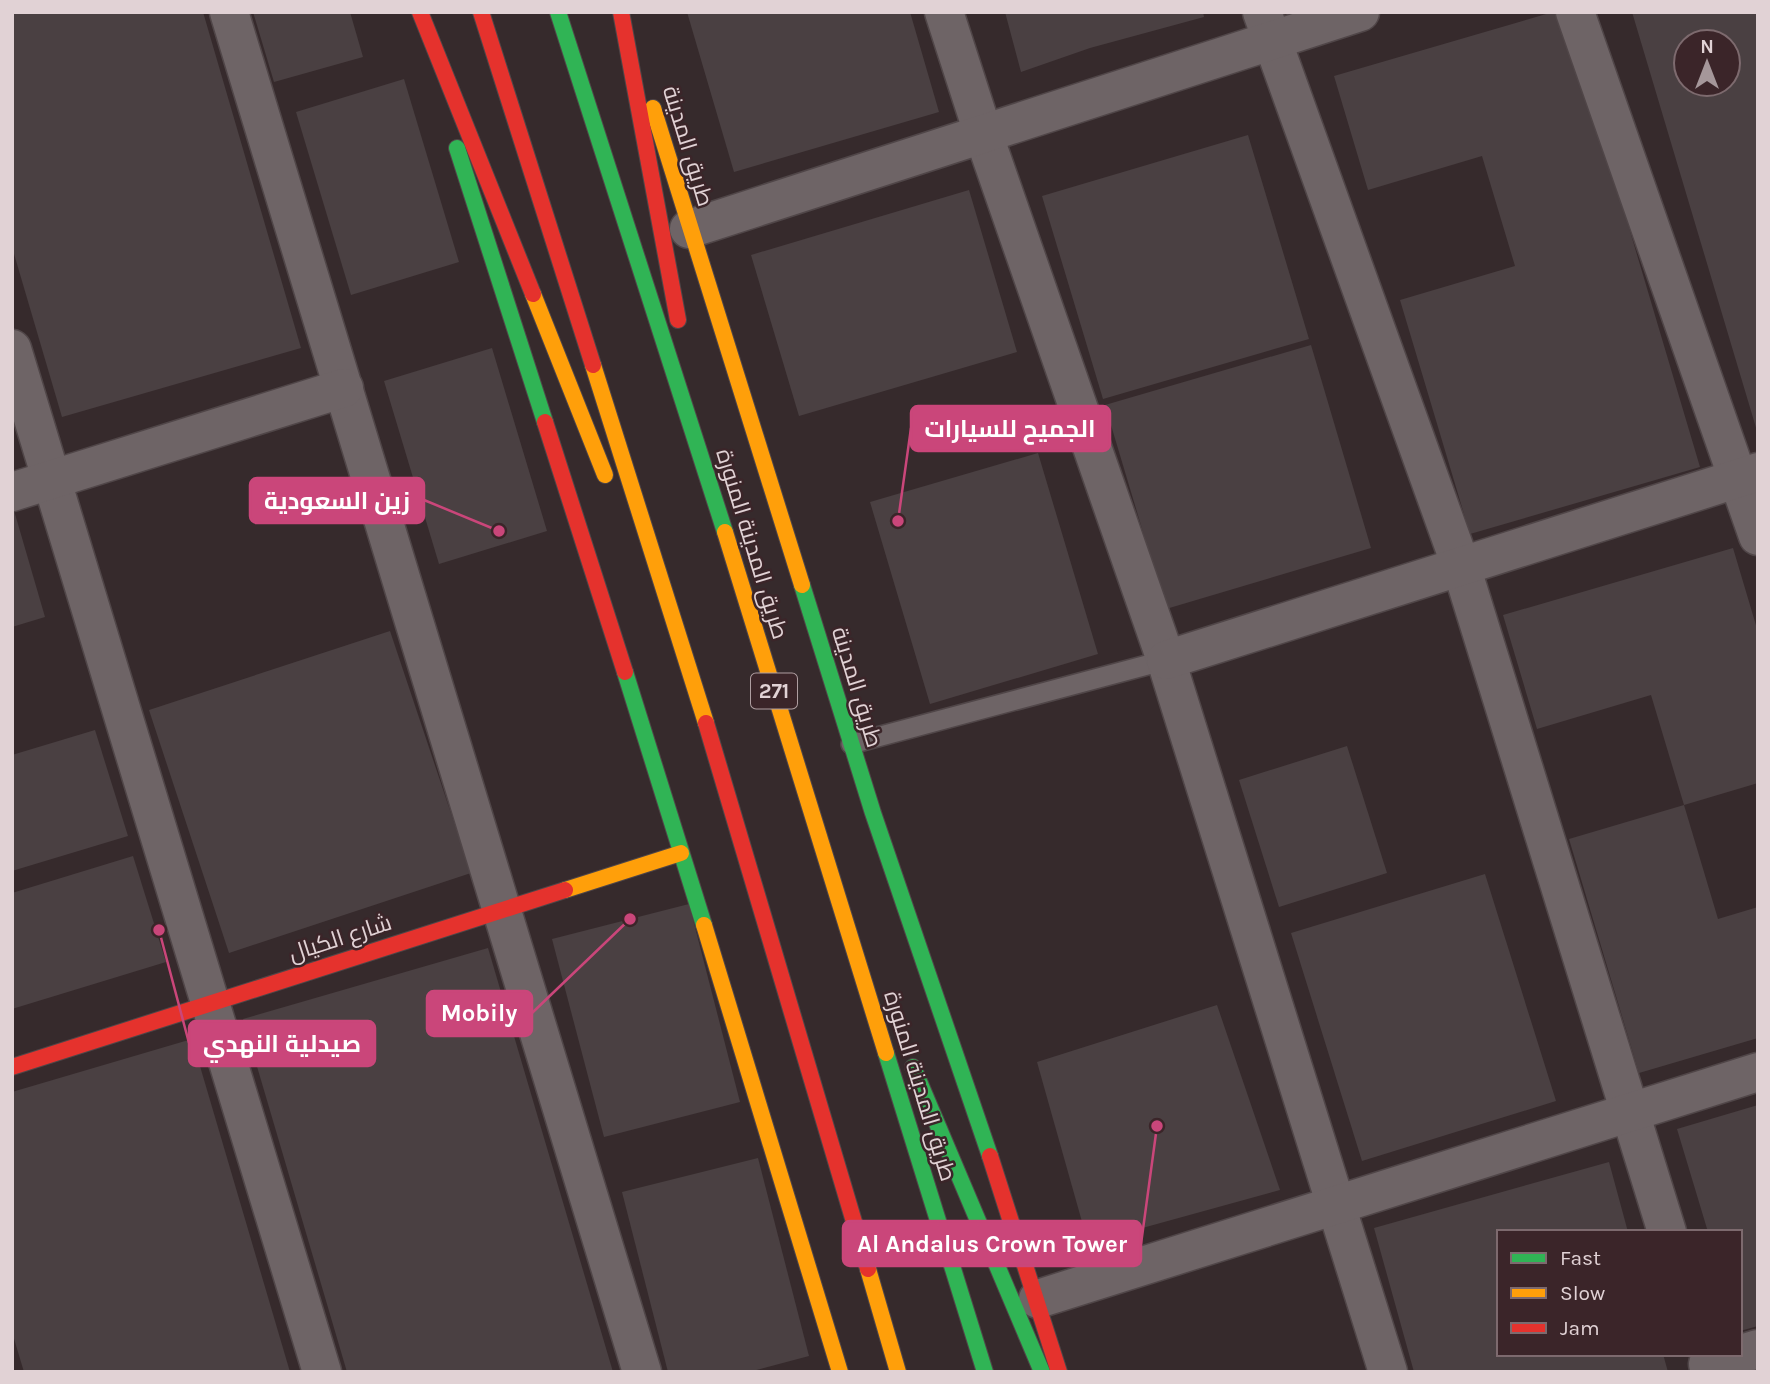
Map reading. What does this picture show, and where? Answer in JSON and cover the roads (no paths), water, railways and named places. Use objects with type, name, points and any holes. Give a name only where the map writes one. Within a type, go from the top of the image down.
[{"type":"main road","points":[[414,12],[681,853],[840,1372]]},
{"type":"main road","points":[[420,12],[609,486]]},
{"type":"main road","points":[[481,12],[700,702],[898,1372]]},
{"type":"main road","name":"طريق المدينة المنورة","points":[[558,12],[708,477],[985,1372]]},
{"type":"main road","points":[[622,12],[708,477]]},
{"type":"main road","name":"طريق المدينة","points":[[622,12],[851,744],[1038,1299],[1059,1372]]},
{"type":"main road","points":[[625,524],[700,702]]},
{"type":"main road","name":"شارع الكيال","points":[[12,1067],[681,853]]},
{"type":"main road","points":[[825,859],[894,1021]]},
{"type":"main road","points":[[904,1046],[1042,1372]]},
{"type":"street","points":[[229,12],[642,1372]]},
{"type":"street","points":[[944,12],[984,136],[1166,660],[1388,1372]]},
{"type":"street","points":[[689,229],[984,136],[1266,27],[1360,12]]},
{"type":"street","points":[[1575,12],[1749,475],[1758,536]]},
{"type":"street","points":[[1266,27],[1461,566],[1666,1230]]},
{"type":"street","points":[[12,349],[322,1372]]},
{"type":"street","points":[[12,492],[344,388]]},
{"type":"street","points":[[1166,660],[1749,475]]},
{"type":"street","points":[[1038,1299],[1758,1072]]},
{"type":"street","points":[[1708,1364],[1735,1356]]},
{"type":"lane","points":[[851,744],[1166,660]]},
{"type":"place","name":"الجميح للسيارات","points":[[898,521]]},
{"type":"place","name":"زين السعودية","points":[[499,531]]},
{"type":"place","name":"Mobily","points":[[630,919]]},
{"type":"place","name":"صيدلية النهدي","points":[[159,930]]},
{"type":"place","name":"Al Andalus Crown Tower","points":[[1157,1126]]}]
